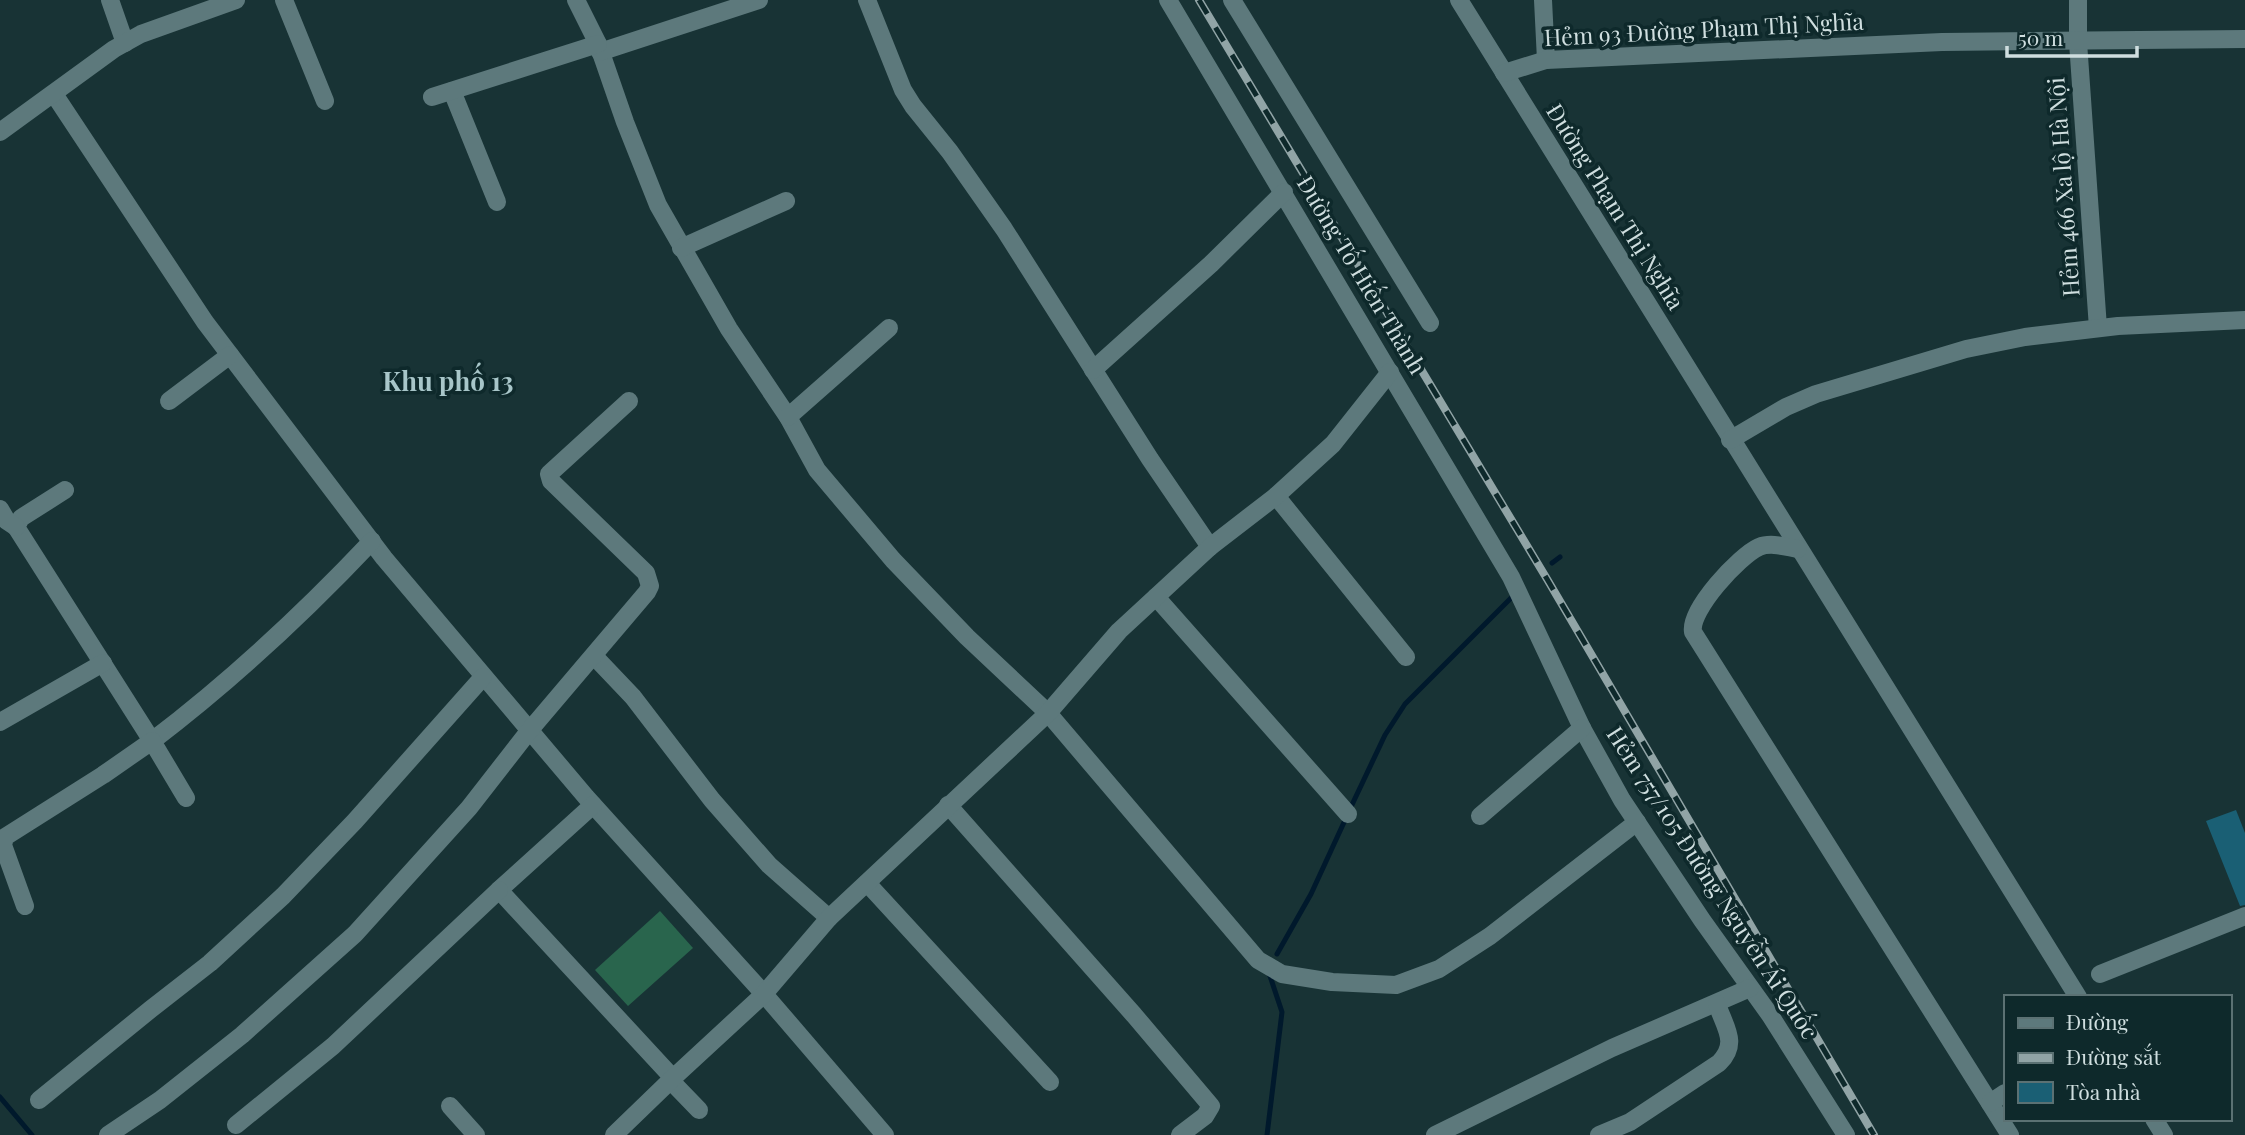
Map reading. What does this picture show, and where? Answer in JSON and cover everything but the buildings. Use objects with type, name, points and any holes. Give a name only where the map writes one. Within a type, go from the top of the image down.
[{"type":"street","points":[[110,0],[125,43]]},
{"type":"street","points":[[0,132],[95,61],[141,34],[236,0]]},
{"type":"street","points":[[284,0],[325,101]]},
{"type":"street","points":[[576,0],[599,48],[658,205],[729,329],[788,417],[817,470],[848,509],[967,637],[1048,713],[1258,960],[1282,974],[1332,982],[1396,985],[1439,969],[1490,936],[1637,822]]},
{"type":"street","points":[[432,97],[759,0]]},
{"type":"street","points":[[867,0],[912,106],[950,152],[989,207],[1210,547]]},
{"type":"street","name":"Đường Tố Hiến Thành","points":[[1168,0],[1511,577]]},
{"type":"street","points":[[1231,0],[1430,323]]},
{"type":"street","name":"Đường Phạm Thị Nghĩa","points":[[1459,0],[2077,995]]},
{"type":"street","points":[[1543,0],[1546,60]]},
{"type":"street","name":"Hẻm 466 Xa lộ Hà Nội","points":[[2078,0],[2078,42],[2098,328]]},
{"type":"street","name":"Hẻm 93 Đường Phạm Thị Nghĩa","points":[[1504,73],[1546,60],[1829,46],[2245,39]]},
{"type":"street","points":[[452,91],[497,202]]},
{"type":"street","points":[[54,94],[205,323],[372,541],[528,731],[764,994],[885,1135]]},
{"type":"street","points":[[1093,370],[1211,264],[1284,192]]},
{"type":"street","points":[[681,247],[786,201]]},
{"type":"street","points":[[1730,440],[1806,398],[1966,349],[2013,339],[2098,328],[2245,320]]},
{"type":"street","points":[[788,417],[889,328]]},
{"type":"street","points":[[169,401],[230,355]]},
{"type":"street","points":[[614,1135],[764,994],[829,919],[1048,713],[1119,631],[1210,547],[1276,496],[1334,443],[1390,372]]},
{"type":"street","points":[[108,1135],[160,1100],[242,1035],[355,934],[469,808],[528,731],[631,614],[650,586],[646,573],[551,481],[549,474],[629,401]]},
{"type":"street","points":[[16,527],[21,518],[65,490]]},
{"type":"street","points":[[1276,496],[1406,657]]},
{"type":"street","points":[[0,509],[7,521],[16,527],[186,798]]},
{"type":"street","points":[[25,906],[3,845],[5,837],[183,718],[315,601],[372,541]]},
{"type":"street","points":[[1798,549],[1774,545],[1759,547],[1750,554],[1706,597],[1692,623],[1693,632],[1998,1098],[2004,1116]]},
{"type":"street","name":"Hẻm 757/105 Đường Nguyễn Ái Quốc","points":[[1511,577],[1582,728],[1637,822],[1846,1135]]},
{"type":"street","points":[[1156,597],[1348,814]]},
{"type":"street","points":[[594,656],[633,697],[712,800],[769,865],[829,919]]},
{"type":"street","points":[[0,722],[103,663]]},
{"type":"street","points":[[39,1100],[211,963],[283,895],[355,821],[483,677]]},
{"type":"street","points":[[1480,816],[1582,728]]},
{"type":"street","points":[[236,1125],[333,1046],[593,805]]},
{"type":"street","points":[[948,805],[1211,1106],[1205,1116],[1181,1135]]},
{"type":"street","points":[[867,883],[1050,1082]]},
{"type":"street","points":[[499,890],[699,1110]]},
{"type":"street","points":[[2100,974],[2245,916]]},
{"type":"street","points":[[1435,1135],[1612,1048],[1750,988]]},
{"type":"street","points":[[1599,1135],[1630,1122],[1729,1054],[1731,1046],[1717,1004]]},
{"type":"street","points":[[450,1106],[476,1135]]},
{"type":"green space","points":[[660,911],[693,948],[628,1006],[595,970]]},
{"type":"waterway","points":[[1552,563],[1560,557]]},
{"type":"waterway","points":[[1350,809],[1385,735],[1405,704],[1512,597]]},
{"type":"waterway","points":[[1277,954],[1311,894],[1346,818]]},
{"type":"waterway","points":[[1267,1135],[1282,1012],[1269,973]]},
{"type":"waterway","points":[[0,1097],[32,1135]]},
{"type":"railway","points":[[1199,0],[1547,579],[1874,1135]]},
{"type":"district","name":"Khu phố 13","points":[[448,382]]}]
